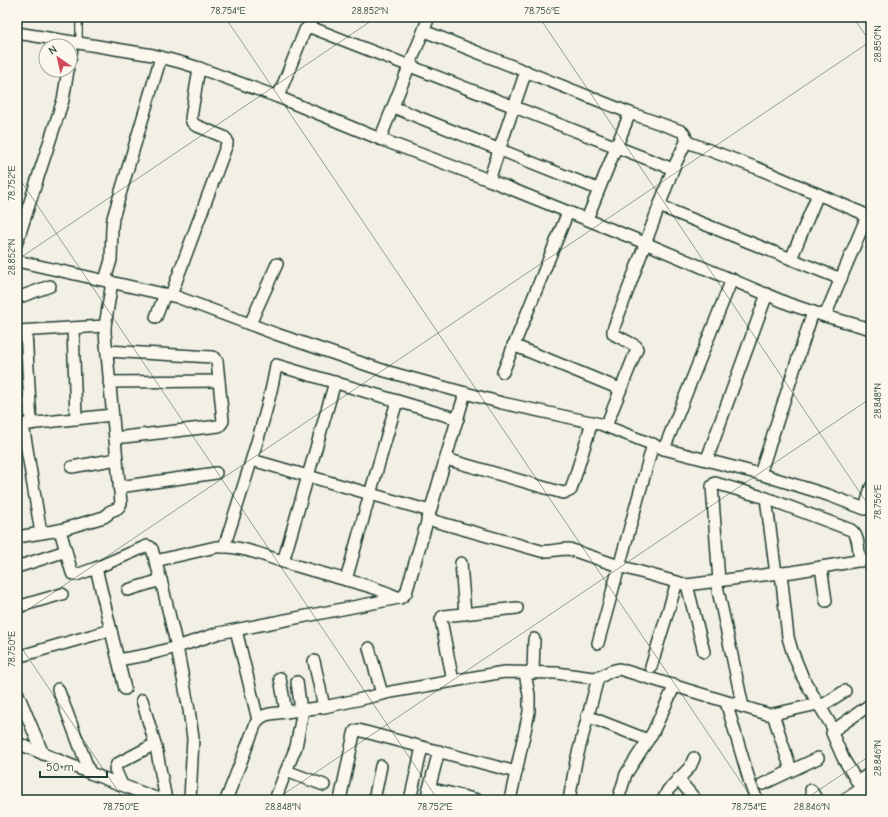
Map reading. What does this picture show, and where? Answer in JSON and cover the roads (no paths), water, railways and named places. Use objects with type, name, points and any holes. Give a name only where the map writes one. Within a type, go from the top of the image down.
[{"type":"street","points":[[380,138],[429,17]]},
{"type":"street","points":[[278,97],[305,30],[310,27],[673,169]]},
{"type":"street","points":[[424,31],[630,113],[681,131],[686,137],[686,144],[673,169],[613,330],[615,335],[634,344],[637,349],[606,426]]},
{"type":"street","points":[[17,33],[46,38]]},
{"type":"street","points":[[78,43],[162,57],[183,62],[278,97],[587,219],[789,304],[871,329]]},
{"type":"street","points":[[17,537],[60,530],[104,517],[109,512],[120,507],[121,503],[105,326],[111,260],[112,227],[113,218],[162,57]]},
{"type":"street","points":[[156,317],[168,295],[227,144],[227,140],[224,137],[195,125],[192,122],[191,118],[199,68]]},
{"type":"street","points":[[489,180],[526,71]]},
{"type":"street","points":[[17,242],[63,100],[67,78]]},
{"type":"street","points":[[393,107],[598,189]]},
{"type":"street","points":[[587,219],[630,113]]},
{"type":"street","points":[[686,144],[690,143],[757,168],[862,212],[866,218],[825,316]]},
{"type":"street","points":[[790,259],[818,194]]},
{"type":"street","points":[[659,206],[841,279]]},
{"type":"street","points":[[503,372],[568,212]]},
{"type":"street","points":[[17,261],[177,297],[276,334],[385,371],[502,403],[606,426],[664,449],[760,474],[828,495],[865,509],[869,502],[871,487]]},
{"type":"street","points":[[250,324],[277,264]]},
{"type":"street","points":[[664,449],[732,279]]},
{"type":"street","points":[[17,298],[50,286]]},
{"type":"street","points":[[707,459],[767,294]]},
{"type":"street","points":[[760,474],[813,312]]},
{"type":"street","points":[[41,533],[24,425],[22,331],[105,326]]},
{"type":"street","points":[[72,328],[76,419]]},
{"type":"street","points":[[513,345],[620,389]]},
{"type":"street","points":[[107,351],[215,358],[217,361],[223,421],[219,426],[115,438]]},
{"type":"street","points":[[224,547],[252,460],[276,365],[458,419]]},
{"type":"street","points":[[109,382],[219,381]]},
{"type":"street","points":[[282,562],[335,382]]},
{"type":"street","points":[[118,660],[177,647],[213,635],[400,598],[403,596],[406,593],[465,393]]},
{"type":"street","points":[[346,580],[397,401]]},
{"type":"street","points":[[24,425],[112,415]]},
{"type":"street","points":[[446,459],[563,493],[568,492],[571,490],[592,422]]},
{"type":"street","points":[[598,643],[654,444]]},
{"type":"street","points":[[72,467],[117,459]]},
{"type":"street","points":[[252,460],[370,494],[429,515],[541,551],[548,552],[562,549],[569,550],[682,584],[717,581],[868,563],[854,532],[766,498],[715,483],[712,486],[717,581],[743,707]]},
{"type":"street","points":[[119,488],[216,474]]},
{"type":"street","points":[[766,498],[788,637],[792,651],[802,678],[834,730]]},
{"type":"street","points":[[60,530],[72,573],[76,575],[148,546],[152,549],[177,647],[189,710],[192,738],[190,800]]},
{"type":"street","points":[[156,561],[216,547],[224,547],[262,555],[369,586],[400,598]]},
{"type":"street","points":[[17,567],[66,551]]},
{"type":"street","points":[[460,563],[465,614]]},
{"type":"street","points":[[96,568],[125,689]]},
{"type":"street","points":[[821,568],[826,601]]},
{"type":"street","points":[[128,590],[161,580]]},
{"type":"street","points":[[682,584],[704,652]]},
{"type":"street","points":[[651,667],[682,584]]},
{"type":"street","points":[[17,607],[62,594]]},
{"type":"street","points":[[453,681],[441,620],[442,617],[517,608]]},
{"type":"street","points":[[17,657],[111,630]]},
{"type":"street","points":[[236,630],[258,720]]},
{"type":"street","points":[[510,800],[528,723],[529,673],[534,639]]},
{"type":"street","points":[[369,648],[382,694]]},
{"type":"street","points":[[314,662],[324,707]]},
{"type":"street","points":[[226,800],[256,724],[258,720],[265,715],[324,707],[422,686],[505,672],[556,673],[598,678],[611,671],[619,669],[767,714],[819,706],[845,691]]},
{"type":"street","points":[[280,678],[286,712]]},
{"type":"street","points":[[569,800],[576,760],[598,678]]},
{"type":"street","points":[[275,800],[296,747],[302,710],[297,682]]},
{"type":"street","points":[[618,800],[626,774],[653,732],[674,685]]},
{"type":"street","points":[[58,689],[90,773]]},
{"type":"street","points":[[17,692],[43,754]]},
{"type":"street","points":[[142,700],[155,744],[166,800]]},
{"type":"street","points":[[726,702],[751,786],[757,800]]},
{"type":"street","points":[[868,800],[843,758],[832,736],[832,733],[834,730],[871,704]]},
{"type":"street","points":[[773,714],[791,770]]},
{"type":"street","points":[[587,716],[648,740]]},
{"type":"street","points":[[340,800],[355,731],[358,730],[516,772]]},
{"type":"street","points":[[17,743],[161,800]]},
{"type":"street","points":[[122,785],[115,769],[117,764],[155,744]]},
{"type":"street","points":[[410,800],[422,747]]},
{"type":"street","points":[[426,800],[439,751]]},
{"type":"street","points":[[663,800],[668,790],[690,767],[694,758]]},
{"type":"street","points":[[763,784],[818,758]]},
{"type":"street","points":[[374,800],[380,766]]},
{"type":"street","points":[[286,771],[324,785]]},
{"type":"street","points":[[844,800],[871,773]]},
{"type":"street","points":[[678,779],[696,800]]},
{"type":"street","points":[[429,788],[478,800]]},
{"type":"street","points":[[811,790],[817,800]]},
{"type":"lane","points":[[77,38],[79,17]]},
{"type":"railway","points":[[17,796],[28,800]]}]
